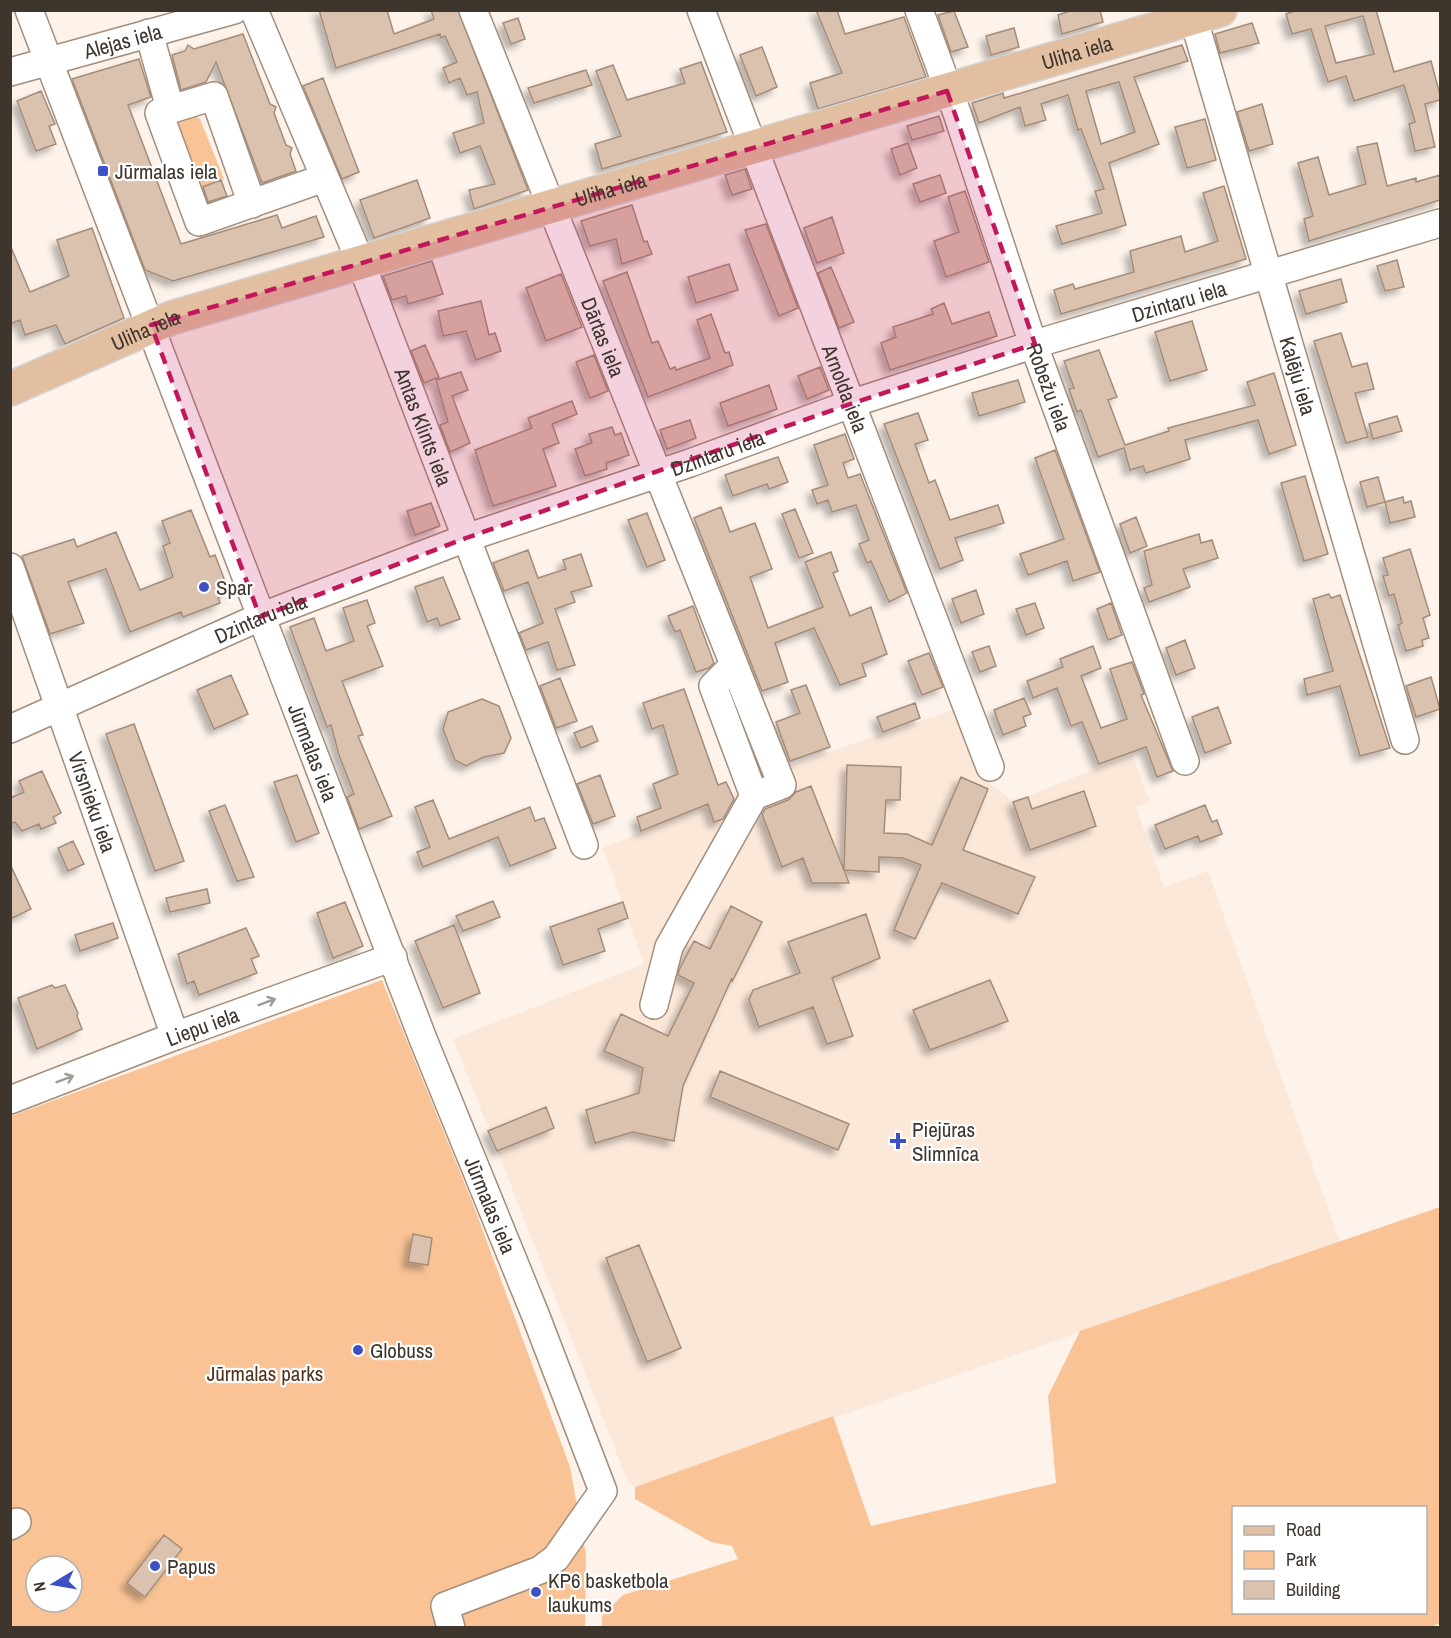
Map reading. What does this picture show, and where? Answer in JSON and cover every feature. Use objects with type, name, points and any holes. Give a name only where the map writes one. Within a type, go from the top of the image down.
[{"type":"main road","name":"Uliha iela","points":[[10,389],[151,325],[947,91],[1202,13]]},
{"type":"street","name":"Jūrmalas iela","points":[[29,10],[423,1039],[540,1325],[603,1491],[556,1558],[540,1570],[445,1606],[451,1628]]},
{"type":"street","name":"Alejas iela","points":[[10,72],[234,10]]},
{"type":"street","name":"Antas Klints iela","points":[[254,10],[361,263],[584,845]]},
{"type":"street","name":"Dārtas iela","points":[[473,10],[656,474],[782,785],[754,796],[669,947],[654,1005]]},
{"type":"street","name":"Arnolda iela","points":[[701,10],[853,403],[990,767]]},
{"type":"street","name":"Robežu iela","points":[[919,10],[1035,344],[1185,761]]},
{"type":"street","name":"Kalēju iela","points":[[1202,13],[1270,273],[1405,740]]},
{"type":"street","points":[[150,33],[170,108]]},
{"type":"street","points":[[252,204],[214,96],[159,113],[199,222],[252,204],[324,178]]},
{"type":"street","name":"Dzintaru iela","points":[[10,729],[260,617],[466,538],[656,474],[853,403],[1035,344],[1440,223]]},
{"type":"street","name":"Virsnieku iela","points":[[10,567],[61,706],[175,1036]]},
{"type":"street","name":"Liepu iela","points":[[10,1100],[175,1036],[393,957]]},
{"type":"highlighted area","points":[[947,91],[1035,344],[853,403],[466,538],[260,617],[151,325]]},
{"type":"shaded area","name":"Piejūras Slimnīca","points":[[958,708],[986,780],[1013,802],[1132,754],[1150,802],[1136,807],[1164,887],[1208,871],[1340,1242],[635,1487],[628,1482],[453,1039],[644,964],[603,848],[734,794],[791,765]]},
{"type":"green space","points":[[193,114],[200,119],[224,179],[197,189],[175,121]]},
{"type":"green space","name":"Jūrmalas parks","points":[[382,980],[473,1204],[570,1467],[586,1555],[585,1627],[11,1628],[11,1116]]},
{"type":"green space","points":[[1440,1207],[1440,1623],[1429,1628],[602,1627],[602,1616],[623,1595],[738,1559],[732,1546],[711,1542],[635,1499],[635,1487],[833,1416],[871,1526],[1056,1483],[1048,1396],[1080,1331]]},
{"type":"building","points":[[319,10],[387,10],[394,34],[434,19],[431,10],[458,10],[528,190],[474,209],[469,190],[495,184],[480,146],[460,153],[453,133],[484,123],[477,92],[467,95],[460,78],[449,83],[443,68],[457,62],[445,36],[441,38],[440,34],[336,68]]},
{"type":"building","points":[[816,10],[837,10],[845,34],[904,17],[926,77],[818,109],[810,83],[842,73]]},
{"type":"building","points":[[1073,10],[1100,10],[1103,22],[1062,34],[1058,15]]},
{"type":"building","points":[[1297,10],[1376,10],[1394,72],[1431,61],[1440,100],[1425,104],[1435,147],[1415,151],[1409,124],[1415,122],[1404,85],[1354,101],[1346,76],[1328,82],[1311,29],[1292,34],[1286,14]],"holes":[[[1363,16],[1374,54],[1336,63],[1325,26]]]},
{"type":"building","points":[[954,11],[968,47],[951,52],[938,15]]},
{"type":"building","points":[[518,18],[525,39],[511,44],[503,23]]},
{"type":"building","points":[[1252,23],[1259,43],[1220,53],[1215,34]]},
{"type":"building","points":[[1014,28],[1019,47],[991,55],[986,36]]},
{"type":"building","points":[[243,34],[270,104],[276,107],[274,113],[286,145],[292,148],[290,154],[296,171],[262,183],[216,62],[206,82],[181,90],[172,55],[185,51],[188,45],[194,49]]},
{"type":"building","points":[[1182,45],[1188,61],[1134,77],[1159,144],[1109,163],[1126,225],[1062,244],[1056,226],[1102,213],[1095,191],[1104,189],[1081,129],[1078,130],[1068,95],[1041,104],[1046,120],[1025,126],[1020,107],[979,123],[972,103],[1003,93],[1004,98]],"holes":[[[1119,82],[1135,132],[1101,144],[1086,91]]]},
{"type":"building","points":[[762,47],[777,87],[756,96],[740,55]]},
{"type":"building","points":[[139,59],[151,97],[128,105],[181,244],[277,215],[282,228],[316,216],[324,237],[173,281],[145,270],[72,79]]},
{"type":"building","points":[[701,62],[727,132],[602,169],[595,144],[621,136],[596,71],[613,65],[627,100],[685,83],[680,69]]},
{"type":"building","points":[[586,70],[592,85],[534,103],[528,88]]},
{"type":"building","points":[[323,78],[359,172],[342,179],[303,86]]},
{"type":"building","points":[[41,91],[55,124],[49,126],[56,144],[36,151],[17,101]]},
{"type":"building","points":[[1262,104],[1273,144],[1249,151],[1237,112]]},
{"type":"building","points":[[939,116],[944,131],[912,140],[907,126]]},
{"type":"building","points":[[1205,119],[1216,160],[1187,168],[1175,127]]},
{"type":"building","points":[[908,143],[917,168],[900,175],[891,149]]},
{"type":"building","points":[[1377,143],[1387,186],[1416,178],[1416,182],[1440,175],[1440,200],[1309,241],[1304,219],[1313,216],[1298,163],[1318,157],[1329,195],[1366,184],[1357,147]]},
{"type":"building","points":[[745,169],[752,189],[732,195],[725,175]]},
{"type":"building","points":[[940,175],[946,193],[920,202],[913,184]]},
{"type":"building","points":[[221,180],[227,196],[208,202],[203,187]]},
{"type":"building","points":[[417,180],[430,218],[374,238],[360,200]]},
{"type":"building","points":[[1224,186],[1246,259],[1061,314],[1054,290],[1073,284],[1075,289],[1134,272],[1130,251],[1181,236],[1185,252],[1218,241],[1203,193]]},
{"type":"building","points":[[965,191],[989,262],[946,277],[934,241],[959,232],[948,197]]},
{"type":"building","points":[[632,205],[644,242],[647,241],[652,254],[622,264],[616,239],[590,246],[581,221]]},
{"type":"building","points":[[832,217],[844,253],[817,263],[804,228]]},
{"type":"building","points":[[766,224],[798,308],[779,316],[745,230]]},
{"type":"building","points":[[92,228],[124,318],[65,344],[56,325],[25,335],[20,320],[10,324],[10,245],[30,292],[69,276],[57,240]]},
{"type":"building","points":[[1397,260],[1404,287],[1385,291],[1377,266]]},
{"type":"building","points":[[432,261],[443,294],[408,304],[406,296],[392,300],[383,276]]},
{"type":"building","points":[[729,264],[738,290],[696,303],[688,277]]},
{"type":"building","points":[[831,267],[854,322],[839,328],[818,273]]},
{"type":"building","points":[[627,272],[652,343],[658,341],[670,369],[675,367],[676,370],[710,358],[697,320],[711,314],[725,353],[729,352],[733,365],[648,397],[603,281]]},
{"type":"building","points":[[561,274],[582,327],[546,341],[526,288]]},
{"type":"building","points":[[1341,279],[1347,302],[1306,314],[1299,291]]},
{"type":"building","points":[[481,301],[489,335],[495,333],[501,351],[476,360],[466,331],[443,336],[438,311]]},
{"type":"building","points":[[944,303],[952,324],[989,312],[997,336],[890,370],[881,343],[896,337],[893,327],[933,314],[931,309]]},
{"type":"building","points":[[1192,321],[1207,370],[1170,381],[1155,332]]},
{"type":"building","points":[[1341,333],[1352,367],[1367,363],[1374,389],[1355,393],[1368,437],[1346,443],[1314,341]]},
{"type":"building","points":[[425,345],[439,377],[424,383],[411,351]]},
{"type":"building","points":[[1099,350],[1117,397],[1108,400],[1125,445],[1169,431],[1168,428],[1255,405],[1247,382],[1274,373],[1296,445],[1269,454],[1258,420],[1185,440],[1190,459],[1146,473],[1143,466],[1130,470],[1124,448],[1098,457],[1081,410],[1077,412],[1069,389],[1074,388],[1064,361]]},
{"type":"building","points":[[594,355],[608,391],[590,398],[576,362]]},
{"type":"building","points":[[820,367],[829,390],[807,399],[798,376]]},
{"type":"building","points":[[461,372],[468,390],[452,396],[470,443],[450,452],[440,425],[448,422],[436,380]]},
{"type":"building","points":[[1018,380],[1025,402],[979,416],[972,393]]},
{"type":"building","points":[[769,385],[777,409],[728,426],[720,403]]},
{"type":"building","points":[[572,401],[577,414],[552,424],[559,443],[543,449],[556,486],[493,506],[475,450],[532,428],[528,418]]},
{"type":"building","points":[[918,413],[928,440],[915,444],[929,483],[935,480],[950,520],[998,505],[1004,523],[955,538],[963,560],[940,569],[884,424]]},
{"type":"building","points":[[1397,416],[1402,431],[1373,439],[1369,424]]},
{"type":"building","points":[[690,420],[696,438],[667,449],[660,430]]},
{"type":"building","points":[[612,427],[615,435],[621,433],[629,455],[606,463],[607,469],[585,476],[575,449],[592,443],[589,434]]},
{"type":"building","points":[[845,434],[854,459],[843,463],[848,478],[860,474],[907,593],[889,602],[871,561],[867,563],[859,544],[869,540],[856,505],[832,512],[828,500],[817,504],[812,490],[828,485],[814,445]]},
{"type":"building","points":[[1055,450],[1100,572],[1073,581],[1067,561],[1028,575],[1020,554],[1064,539],[1035,458]]},
{"type":"building","points":[[778,457],[788,482],[769,489],[767,484],[733,496],[725,475]]},
{"type":"building","points":[[1305,476],[1328,554],[1304,561],[1281,483]]},
{"type":"building","points":[[1378,477],[1385,502],[1367,507],[1360,482]]},
{"type":"building","points":[[1403,497],[1404,503],[1411,501],[1415,517],[1390,523],[1385,502]]},
{"type":"building","points":[[431,503],[440,526],[415,535],[407,511]]},
{"type":"building","points":[[721,507],[730,532],[755,523],[772,569],[750,577],[768,628],[823,607],[805,562],[831,552],[838,571],[833,573],[850,616],[871,607],[887,654],[862,664],[866,676],[840,685],[814,628],[775,643],[788,682],[762,691],[694,518]]},
{"type":"building","points":[[795,509],[813,553],[799,558],[782,514]]},
{"type":"building","points":[[191,510],[210,557],[215,555],[228,589],[223,591],[224,595],[218,598],[220,603],[183,617],[181,612],[130,632],[106,569],[68,582],[84,623],[50,634],[22,556],[74,539],[77,547],[116,532],[140,590],[173,577],[163,546],[170,543],[162,521]]},
{"type":"building","points":[[647,513],[665,560],[647,567],[628,520]]},
{"type":"building","points":[[1136,517],[1147,546],[1130,553],[1120,524]]},
{"type":"building","points":[[1199,534],[1201,543],[1212,540],[1218,558],[1183,569],[1190,587],[1149,602],[1144,588],[1152,585],[1144,551]]},
{"type":"building","points":[[1410,549],[1430,615],[1423,618],[1429,638],[1422,640],[1423,646],[1406,651],[1398,625],[1402,623],[1394,594],[1389,596],[1383,576],[1388,575],[1383,558]]},
{"type":"building","points":[[528,550],[538,578],[566,569],[563,560],[581,554],[592,586],[571,592],[575,602],[555,609],[575,665],[557,670],[548,642],[526,650],[519,633],[543,623],[528,582],[504,591],[493,563]]},
{"type":"building","points":[[443,577],[460,619],[440,626],[437,618],[427,622],[415,587]]},
{"type":"building","points":[[976,590],[984,614],[961,623],[952,599]]},
{"type":"building","points":[[1329,594],[1331,598],[1340,595],[1390,748],[1360,756],[1340,686],[1307,695],[1304,679],[1333,671],[1313,599]]},
{"type":"building","points":[[367,600],[375,623],[367,626],[383,666],[342,681],[363,735],[358,736],[392,816],[359,829],[347,797],[354,794],[339,755],[331,725],[327,727],[290,627],[314,618],[326,651],[354,641],[343,608]]},
{"type":"building","points":[[1035,603],[1044,628],[1026,635],[1016,609]]},
{"type":"building","points":[[1111,603],[1122,635],[1108,640],[1097,609]]},
{"type":"building","points":[[693,606],[714,663],[709,668],[696,672],[680,630],[675,632],[668,616]]},
{"type":"building","points":[[1185,640],[1195,668],[1176,675],[1166,648]]},
{"type":"building","points":[[989,646],[996,666],[980,672],[972,652]]},
{"type":"building","points":[[1093,646],[1101,668],[1081,676],[1101,728],[1127,719],[1110,669],[1132,662],[1144,694],[1141,695],[1173,771],[1157,777],[1146,747],[1099,764],[1082,722],[1071,726],[1057,688],[1033,698],[1027,681],[1063,667],[1060,659]]},
{"type":"building","points":[[929,653],[943,687],[922,695],[908,661]]},
{"type":"building","points":[[231,675],[248,714],[214,729],[197,690]]},
{"type":"building","points":[[1431,677],[1440,709],[1416,717],[1406,686]]},
{"type":"building","points":[[560,678],[577,721],[556,728],[540,686]]},
{"type":"building","points":[[806,685],[830,747],[790,761],[776,722],[800,713],[791,690]]},
{"type":"building","points":[[684,689],[718,785],[726,782],[734,799],[723,819],[714,822],[708,804],[641,831],[637,817],[661,808],[653,784],[678,774],[663,725],[652,729],[643,703]]},
{"type":"building","points":[[1024,698],[1031,714],[1023,717],[1026,726],[1003,735],[994,710]]},
{"type":"building","points":[[482,699],[499,706],[511,738],[504,753],[484,757],[466,766],[455,760],[443,729],[448,712]]},
{"type":"building","points":[[915,703],[920,718],[883,732],[877,717]]},
{"type":"building","points":[[1218,707],[1231,743],[1205,753],[1192,717]]},
{"type":"building","points":[[134,724],[184,861],[155,871],[106,734]]},
{"type":"building","points":[[592,726],[598,741],[581,748],[574,733]]},
{"type":"building","points":[[847,765],[901,767],[900,800],[886,800],[884,833],[907,834],[932,845],[961,777],[988,789],[963,850],[1035,877],[1018,914],[942,883],[915,939],[894,930],[921,865],[903,858],[879,857],[879,872],[844,870]]},
{"type":"building","points":[[42,771],[61,813],[53,817],[56,823],[41,829],[39,824],[22,831],[15,822],[10,824],[10,798],[24,792],[19,781]]},
{"type":"building","points":[[297,775],[319,833],[296,842],[274,782]]},
{"type":"building","points":[[600,775],[615,816],[593,824],[577,784]]},
{"type":"building","points":[[811,786],[849,883],[812,883],[803,858],[782,867],[762,814],[765,809],[788,800],[796,792]]},
{"type":"building","points":[[1084,791],[1096,826],[1030,850],[1013,802],[1028,797],[1032,809]]},
{"type":"building","points":[[433,800],[449,839],[530,807],[535,821],[544,818],[556,848],[510,866],[498,837],[423,867],[417,852],[430,847],[415,807]]},
{"type":"building","points":[[225,805],[254,877],[237,881],[209,811]]},
{"type":"building","points":[[1205,805],[1212,822],[1217,820],[1222,834],[1200,842],[1198,836],[1165,849],[1155,825]]},
{"type":"building","points":[[73,841],[84,864],[68,871],[58,848]]},
{"type":"building","points":[[10,864],[31,909],[10,919]]},
{"type":"building","points":[[207,889],[210,903],[170,912],[166,898]]},
{"type":"building","points":[[493,901],[500,917],[463,931],[456,916]]},
{"type":"building","points":[[345,902],[363,946],[333,958],[317,913]]},
{"type":"building","points":[[623,902],[628,918],[598,929],[605,951],[563,965],[550,927]]},
{"type":"building","points":[[731,906],[762,922],[732,982],[732,978],[683,1086],[674,1141],[633,1132],[595,1143],[586,1110],[639,1093],[643,1068],[604,1051],[621,1014],[668,1036],[694,983],[678,975],[679,970],[694,941],[710,949]]},
{"type":"building","points":[[866,914],[880,958],[832,978],[853,1036],[827,1044],[813,1007],[759,1027],[749,1000],[753,990],[800,973],[788,942]]},
{"type":"building","points":[[113,923],[118,938],[80,951],[75,935]]},
{"type":"building","points":[[454,925],[480,993],[443,1008],[415,941]]},
{"type":"building","points":[[246,928],[259,956],[251,959],[257,973],[199,995],[194,981],[187,984],[178,954]]},
{"type":"building","points":[[990,980],[1008,1021],[930,1050],[913,1010]]},
{"type":"building","points":[[52,985],[55,988],[65,985],[78,1013],[82,1029],[37,1049],[18,998]]},
{"type":"building","points":[[720,1071],[849,1124],[838,1150],[710,1097]]},
{"type":"building","points":[[546,1107],[554,1128],[497,1151],[488,1131]]},
{"type":"building","points":[[413,1234],[432,1238],[428,1265],[408,1262]]},
{"type":"building","points":[[639,1245],[681,1348],[647,1362],[606,1258]]},
{"type":"building","name":"Papus","points":[[164,1535],[182,1549],[145,1597],[127,1583]]},
{"type":"place","name":"Jūrmalas iela","points":[[103,171]]},
{"type":"place","name":"Spar","points":[[204,587]]},
{"type":"place","name":"Piejūras Slimnīca","points":[[898,1141]]},
{"type":"place","name":"Globuss","points":[[358,1350]]},
{"type":"place","name":"Papus","points":[[155,1566]]},
{"type":"place","name":"KP6 basketbola laukums","points":[[536,1592]]}]
